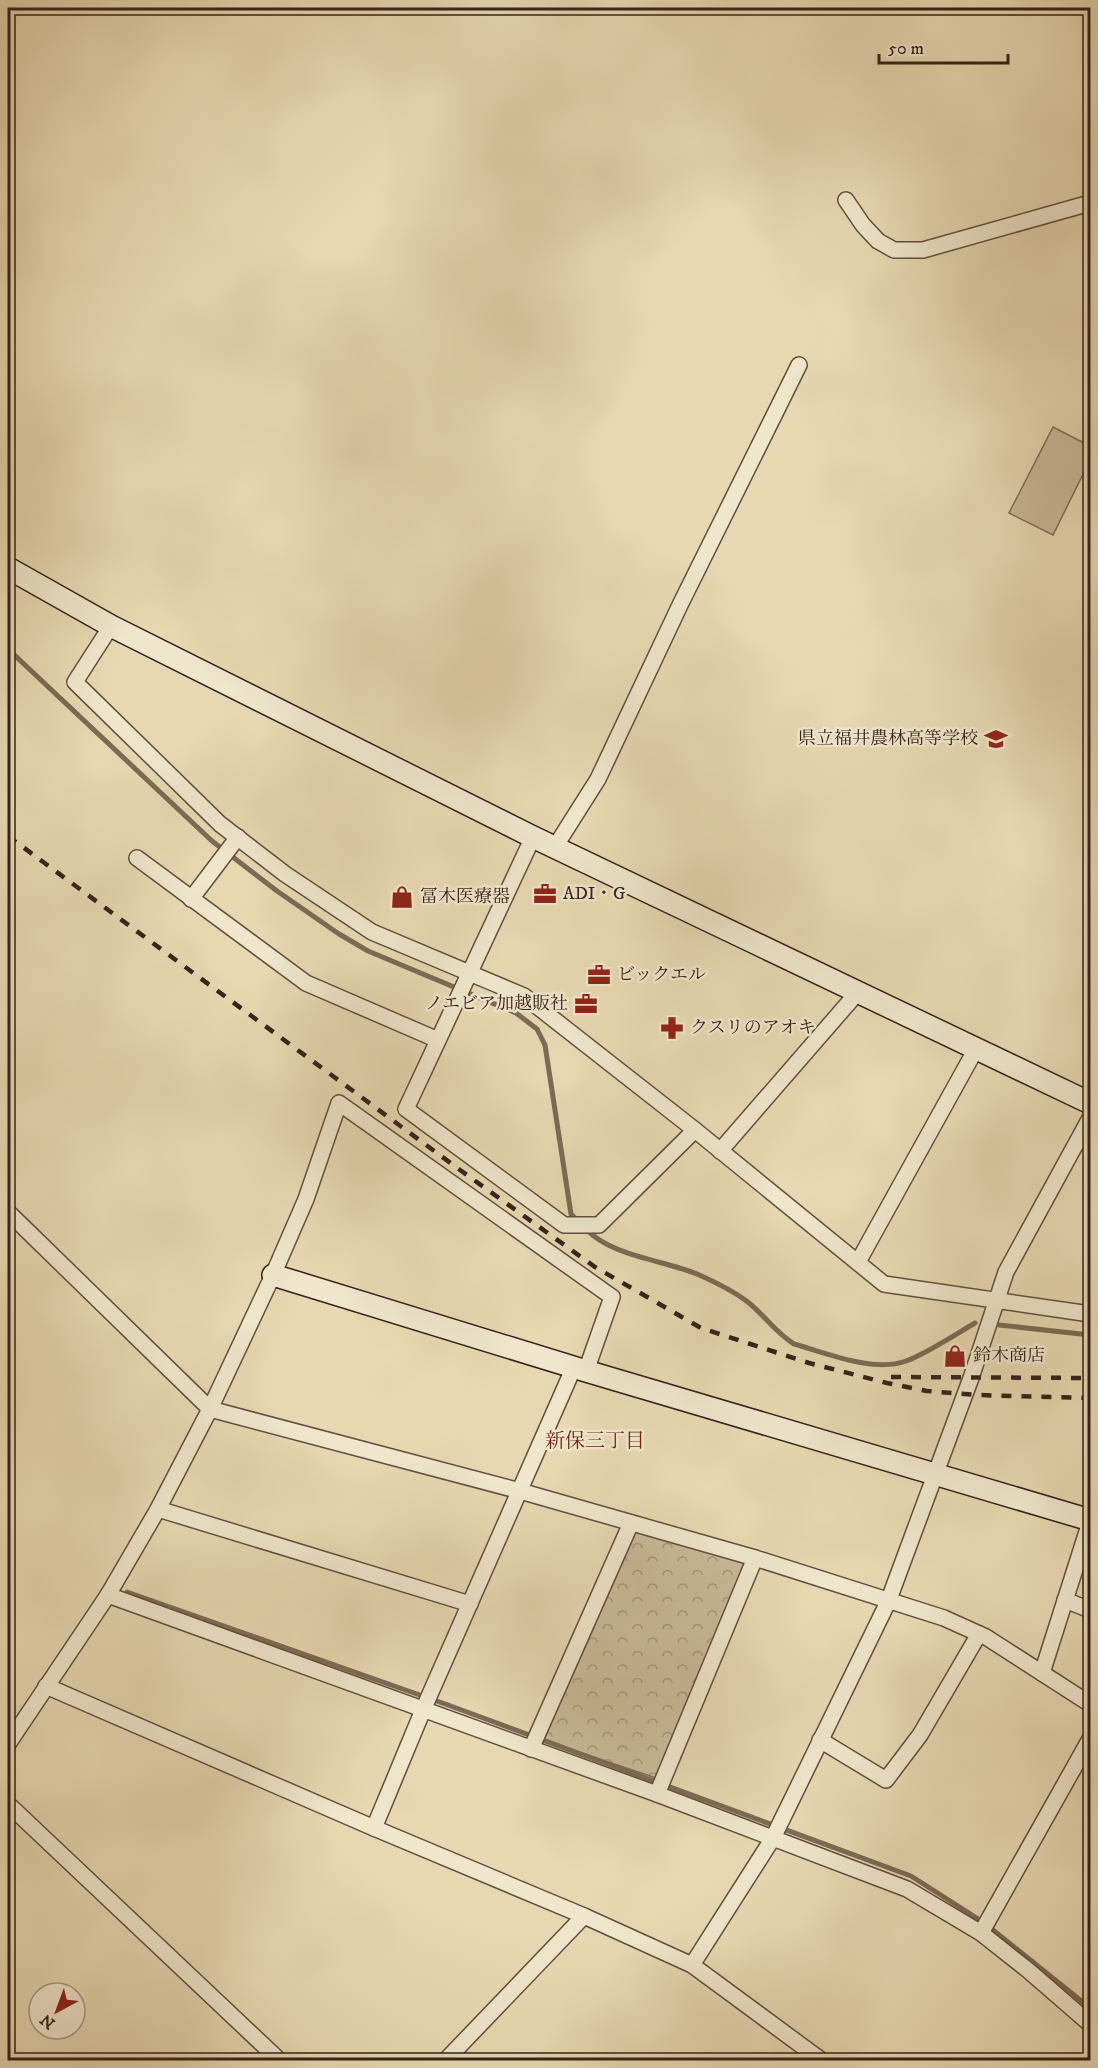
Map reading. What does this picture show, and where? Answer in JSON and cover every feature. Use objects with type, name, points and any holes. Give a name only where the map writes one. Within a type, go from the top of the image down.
[{"type":"street","points":[[846,200],[878,241],[894,250],[923,250],[1090,202]]},
{"type":"street","points":[[555,847],[598,779],[675,615],[799,365]]},
{"type":"street","points":[[9,573],[533,837],[1090,1102]]},
{"type":"street","points":[[111,626],[75,682],[220,824],[285,874],[372,932],[524,996],[695,1130],[884,1284],[1090,1314]]},
{"type":"street","points":[[191,899],[238,837]]},
{"type":"street","points":[[533,837],[406,1109],[564,1225],[599,1225],[695,1130]]},
{"type":"street","points":[[137,858],[306,983],[438,1040]]},
{"type":"street","points":[[720,1151],[858,992]]},
{"type":"street","points":[[858,1262],[977,1047]]},
{"type":"street","points":[[8,1744],[108,1595],[158,1509],[210,1409],[273,1275],[306,1198],[339,1103],[612,1298],[520,1491],[423,1710],[374,1828]]},
{"type":"street","points":[[692,1965],[772,1838],[888,1602],[971,1378],[1006,1272],[1090,1118]]},
{"type":"street","points":[[8,1212],[210,1409],[520,1491],[755,1558],[944,1618],[980,1634],[1090,1704]]},
{"type":"street","points":[[273,1275],[1090,1521],[1042,1673]]},
{"type":"street","points":[[158,1509],[470,1604]]},
{"type":"street","points":[[531,1749],[631,1523]]},
{"type":"street","points":[[657,1794],[755,1558]]},
{"type":"street","points":[[108,1595],[657,1794],[907,1889],[981,1933],[1090,2024]]},
{"type":"street","points":[[1065,1600],[1090,1610]]},
{"type":"street","points":[[820,1740],[886,1780],[920,1735],[980,1634]]},
{"type":"street","points":[[46,1686],[584,1916],[692,1965],[821,2061]]},
{"type":"street","points":[[981,1933],[1090,1739]]},
{"type":"street","points":[[8,1804],[279,2061]]},
{"type":"street","points":[[446,2061],[584,1916]]},
{"type":"green space","points":[[1053,427],[1090,446],[1090,460],[1053,535],[1009,513]]},
{"type":"green space","points":[[631,1523],[751,1557],[662,1780],[543,1740]]},
{"type":"waterway","points":[[8,649],[212,841],[277,891],[368,951],[516,1013],[537,1029],[545,1045],[571,1214],[579,1222]]},
{"type":"waterway","points":[[586,1229],[597,1238],[623,1251],[683,1269],[724,1287],[749,1303],[794,1344],[850,1360],[879,1365],[906,1361],[932,1349],[975,1323]]},
{"type":"waterway","points":[[999,1325],[1090,1335]]},
{"type":"waterway","points":[[127,1592],[448,1705],[911,1876],[983,1922],[1090,2008]]},
{"type":"railway","points":[[8,836],[595,1267],[701,1328],[809,1363],[927,1391],[977,1395],[1090,1398]]},
{"type":"railway","points":[[891,1377],[1090,1378]]},
{"type":"place","name":"県立福井農林高等学校","points":[[996,739]]},
{"type":"place","name":"ADI・G","points":[[545,894]]},
{"type":"place","name":"冨木医療器","points":[[402,897]]},
{"type":"place","name":"ビックエル","points":[[599,975]]},
{"type":"place","name":"ノエビア加越販社","points":[[586,1004]]},
{"type":"place","name":"クスリのアオキ","points":[[672,1028]]},
{"type":"place","name":"鈴木商店","points":[[955,1356]]},
{"type":"district","name":"新保三丁目","points":[[595,1441]]}]
